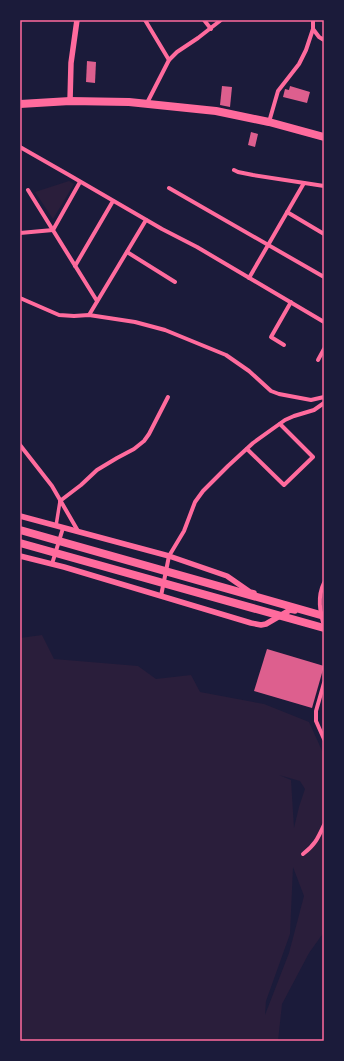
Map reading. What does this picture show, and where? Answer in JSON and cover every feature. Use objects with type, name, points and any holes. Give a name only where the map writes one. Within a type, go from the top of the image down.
[{"type":"highway","points":[[20,104],[70,101],[129,102],[216,111],[269,122],[324,137]]},
{"type":"highway","points":[[20,530],[323,615]]},
{"type":"highway","points":[[20,543],[324,627]]},
{"type":"street","points":[[70,101],[71,63],[77,20]]},
{"type":"street","points":[[145,20],[169,60]]},
{"type":"street","points":[[204,20],[211,29]]},
{"type":"street","points":[[147,104],[169,60],[177,52],[211,29],[221,20]]},
{"type":"street","points":[[269,122],[278,91],[299,64],[306,50],[314,30],[313,20]]},
{"type":"street","points":[[314,30],[319,37],[324,40]]},
{"type":"street","points":[[20,147],[146,220],[197,247],[324,322]]},
{"type":"street","points":[[234,170],[253,175],[324,186]]},
{"type":"street","points":[[53,230],[80,182]]},
{"type":"street","points":[[249,278],[304,183]]},
{"type":"street","points":[[169,188],[324,277]]},
{"type":"street","points":[[28,190],[97,302]]},
{"type":"street","points":[[75,266],[113,201]]},
{"type":"street","points":[[287,212],[324,234]]},
{"type":"street","points":[[89,315],[146,220]]},
{"type":"street","points":[[20,233],[53,230]]},
{"type":"street","points":[[127,252],[175,282]]},
{"type":"street","points":[[20,298],[59,315],[89,315],[135,322],[165,330],[226,355],[249,371],[271,391],[311,400],[324,397]]},
{"type":"street","points":[[284,345],[271,337],[291,302]]},
{"type":"street","points":[[318,360],[324,349]]},
{"type":"street","points":[[56,526],[60,501],[97,470],[134,449],[144,441],[168,396]]},
{"type":"street","points":[[161,596],[169,556],[184,531],[193,507],[203,491],[247,449],[280,424],[290,417],[314,410],[324,403]]},
{"type":"street","points":[[247,449],[284,485],[313,456],[280,424]]},
{"type":"street","points":[[20,445],[46,478],[78,532]]},
{"type":"street","points":[[20,516],[169,556],[227,576],[250,592],[323,615]]},
{"type":"street","points":[[52,564],[63,528]]},
{"type":"street","points":[[20,556],[261,625],[266,624],[290,610],[323,615]]},
{"type":"street","points":[[324,584],[319,595],[324,627]]},
{"type":"street","points":[[324,682],[316,711],[316,721],[324,739]]},
{"type":"street","points":[[303,854],[311,848],[324,825]]},
{"type":"shaded area","points":[[69,181],[74,184],[53,219],[35,192]]},
{"type":"shaded area","points":[[42,635],[54,659],[138,666],[156,679],[191,675],[200,692],[264,704],[309,722],[324,755],[324,932],[309,953],[282,1004],[278,1041],[20,1041],[20,638]],"holes":[[[279,775],[300,781],[305,789],[294,828],[291,780]],[[293,867],[304,896],[289,953],[265,1015],[266,1001],[290,934]]]},
{"type":"building","points":[[87,61],[96,62],[95,83],[86,82]]},
{"type":"building","points":[[222,86],[232,87],[230,107],[220,105]]},
{"type":"building","points":[[290,86],[310,92],[307,103],[283,97],[285,89],[289,90]]},
{"type":"building","points":[[251,132],[258,134],[255,147],[248,145]]},
{"type":"building","points":[[267,649],[324,666],[312,708],[254,691]]}]
